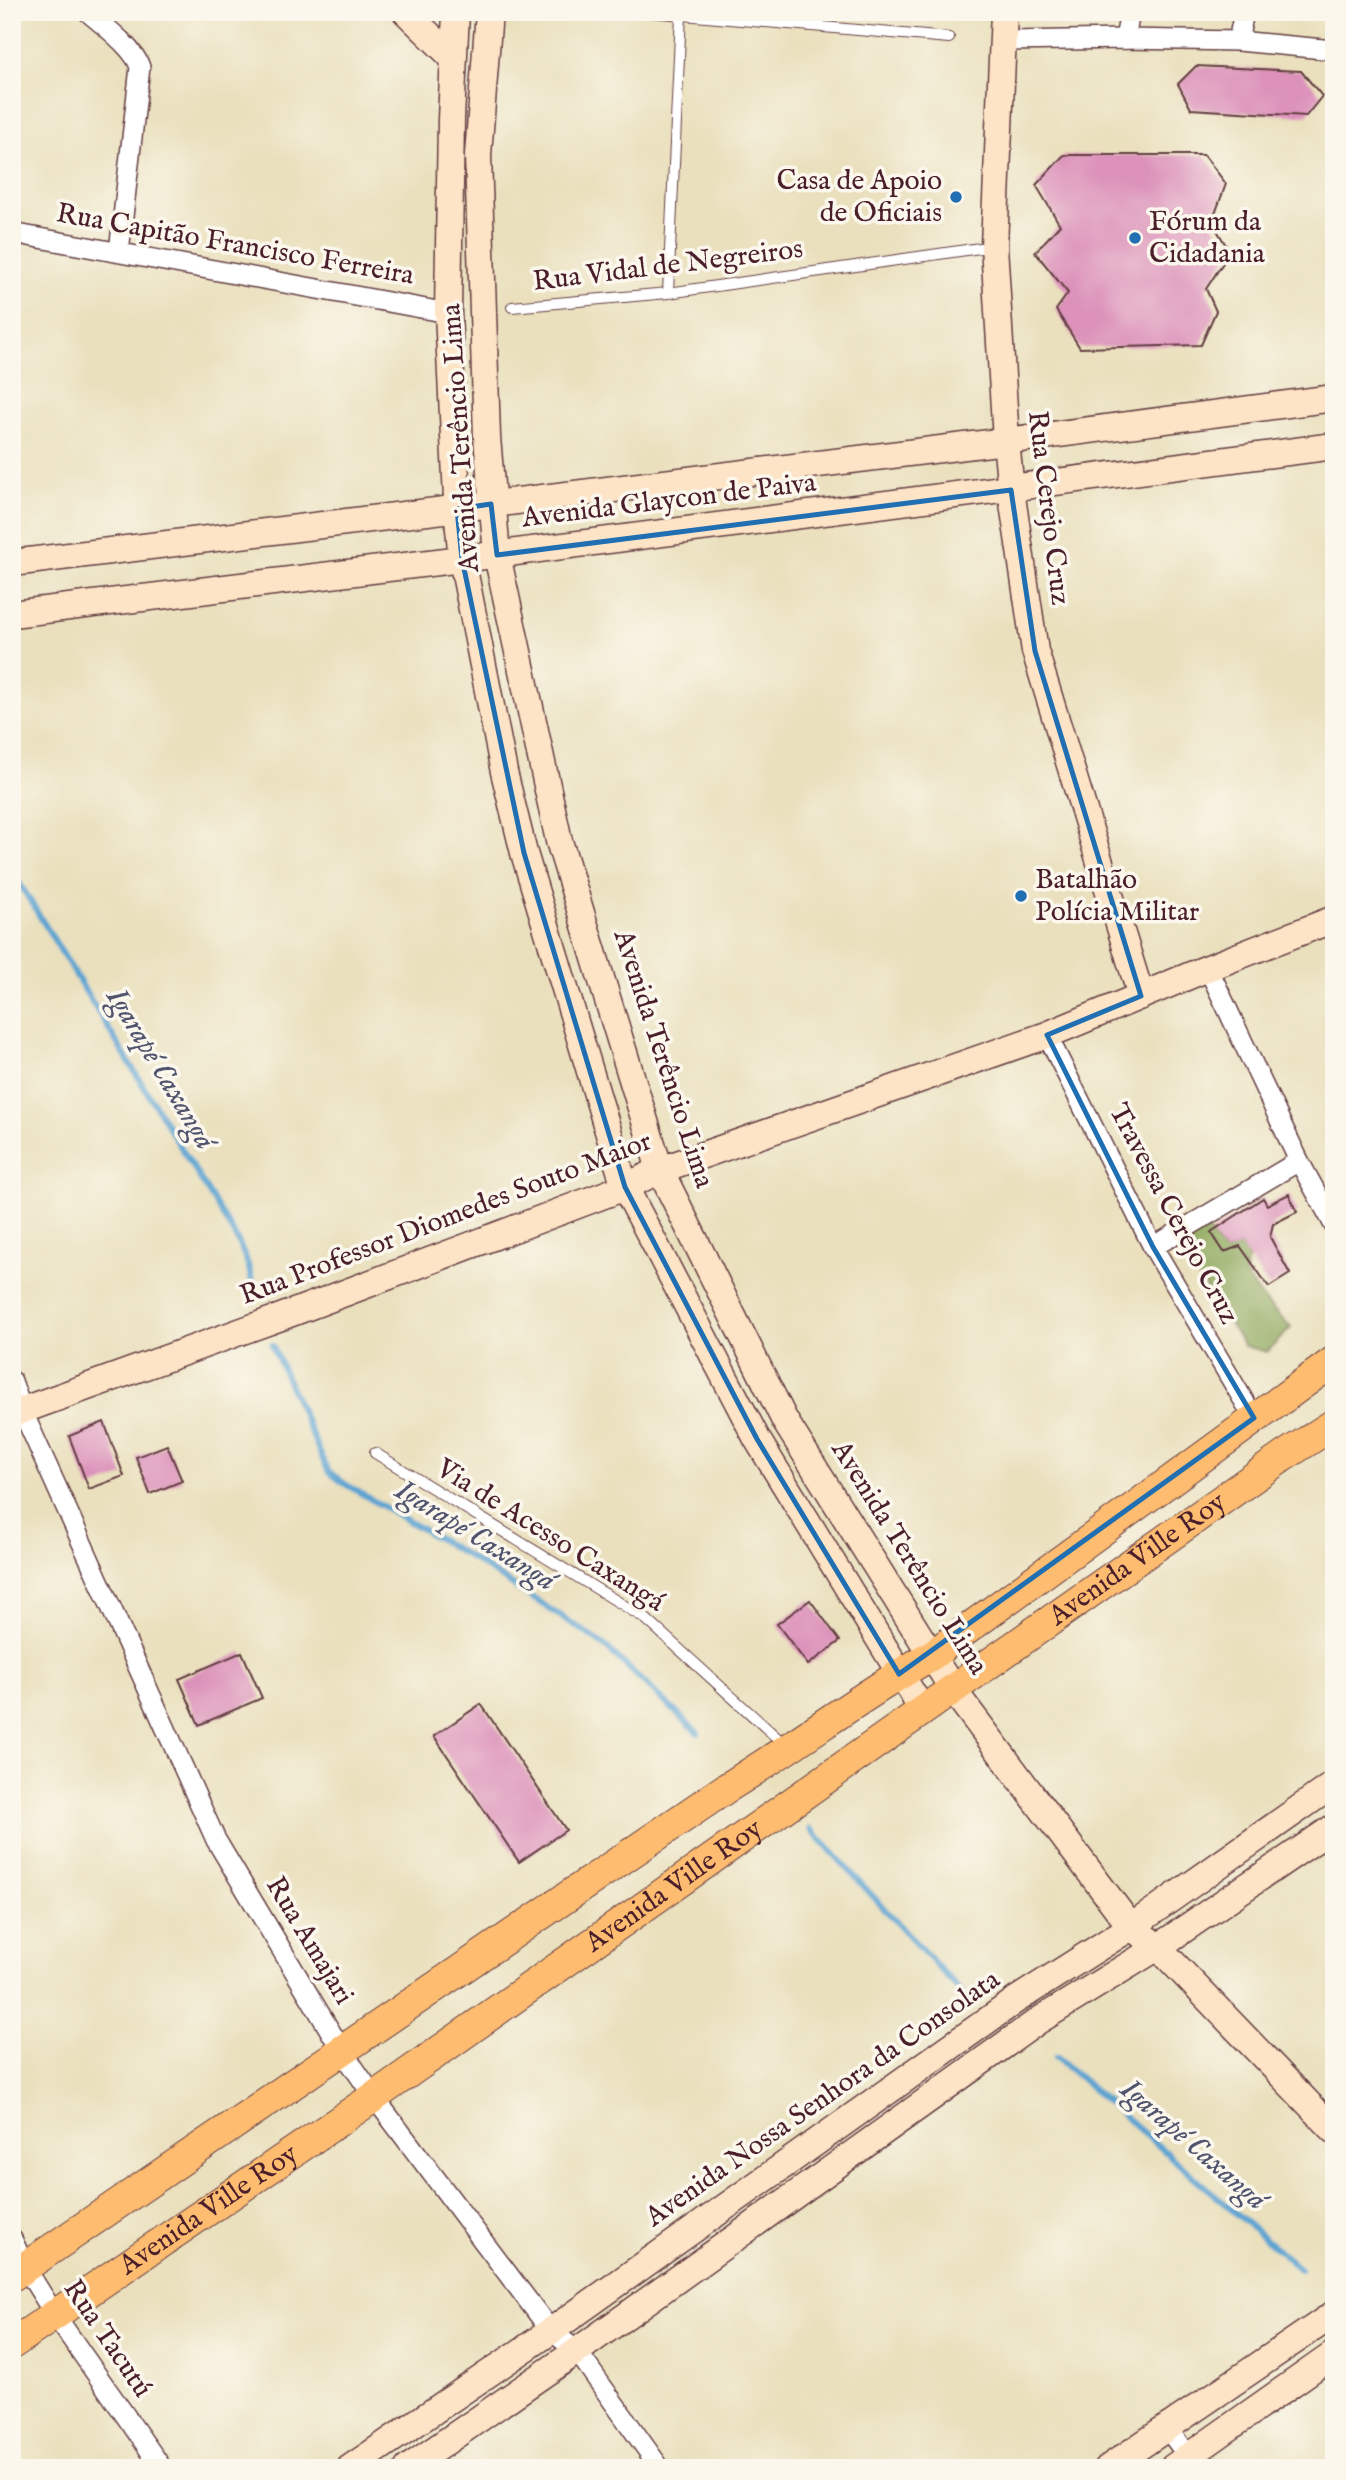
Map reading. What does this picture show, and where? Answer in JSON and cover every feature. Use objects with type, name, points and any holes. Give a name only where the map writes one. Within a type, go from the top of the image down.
[{"type":"main road","points":[[406,12],[453,58]]},
{"type":"main road","name":"Avenida Terêncio Lima","points":[[457,12],[450,155],[448,313],[457,509],[462,559],[504,772],[523,853],[625,1186],[757,1439],[923,1711]]},
{"type":"main road","name":"Avenida Terêncio Lima","points":[[489,12],[478,155],[487,437],[497,555],[559,841],[660,1170],[785,1421],[954,1691],[1131,1927],[1158,1947],[1334,2130]]},
{"type":"main road","name":"Rua Cerejo Cruz","points":[[1004,12],[995,246],[1011,489],[1035,651],[1141,996]]},
{"type":"main road","points":[[450,155],[478,155]]},
{"type":"main road","name":"Avenida Glaycon de Paiva","points":[[12,563],[1334,398]]},
{"type":"main road","name":"Avenida Glaycon de Paiva","points":[[12,614],[497,555],[1334,446]]},
{"type":"main road","points":[[504,772],[541,766]]},
{"type":"main road","name":"Rua Professor Diomedes Souto Maior","points":[[17,1412],[281,1317],[625,1186],[660,1170],[1047,1035],[1334,919]]},
{"type":"main road","name":"Avenida Ville Roy","points":[[19,2271],[725,1789],[932,1655],[1334,1361]]},
{"type":"main road","name":"Avenida Ville Roy","points":[[12,2344],[374,2097],[1284,1456],[1334,1424]]},
{"type":"main road","name":"Avenida Nossa Senhora da Consolata","points":[[350,2468],[551,2331],[1016,2000],[1131,1927],[1334,1784]]},
{"type":"main road","points":[[408,2468],[577,2351],[1038,2021],[1158,1947],[1334,1827]]},
{"type":"main road","points":[[1108,2468],[1334,2314]]},
{"type":"main road","points":[[1185,2464],[1334,2354]]},
{"type":"street","points":[[88,12],[138,60],[140,67],[119,252]]},
{"type":"street","points":[[1125,39],[1130,12]]},
{"type":"street","points":[[1238,41],[1244,12]]},
{"type":"street","points":[[1001,41],[1238,41],[1334,50]]},
{"type":"street","name":"Rua Capitão Francisco Ferreira","points":[[12,233],[448,313]]},
{"type":"street","points":[[1208,968],[1299,1161],[1334,1226]]},
{"type":"street","name":"Travessa Cerejo Cruz","points":[[1047,1035],[1153,1247],[1254,1418]]},
{"type":"street","points":[[1153,1247],[1299,1161]]},
{"type":"street","name":"Rua Amajari","points":[[12,1381],[17,1412],[216,1840],[341,2049],[374,2097],[551,2331],[577,2351],[660,2468]]},
{"type":"street","name":"Rua Tacutú","points":[[12,2239],[19,2271],[55,2315],[162,2468]]},
{"type":"street","points":[[1166,2427],[1185,2464]]},
{"type":"lane","points":[[649,12],[949,38]]},
{"type":"lane","points":[[668,293],[681,15]]},
{"type":"lane","name":"Rua Vidal de Negreiros","points":[[512,307],[668,293],[995,246]]},
{"type":"lane","name":"Via de Acesso Caxangá","points":[[375,1452],[646,1619],[785,1752]]},
{"type":"highlighted area","points":[[1011,490],[1035,651],[1141,996],[1047,1035],[1153,1247],[1254,1418],[899,1674],[757,1439],[625,1187],[524,853],[462,559],[457,509],[491,504],[497,555]]},
{"type":"green space","points":[[1206,1228],[1224,1252],[1240,1246],[1249,1258],[1244,1273],[1264,1300],[1291,1328],[1267,1352],[1244,1346],[1177,1245]]},
{"type":"building","points":[[1196,66],[1301,71],[1322,96],[1306,116],[1191,109],[1178,84]]},
{"type":"building","name":"Fórum da Cidadania","points":[[1064,155],[1204,155],[1226,184],[1212,222],[1230,252],[1206,289],[1216,311],[1201,345],[1080,348],[1056,310],[1068,293],[1035,252],[1060,225],[1036,185]]},
{"type":"building","points":[[1289,1194],[1297,1212],[1273,1224],[1270,1237],[1290,1274],[1269,1287],[1240,1246],[1224,1252],[1211,1232],[1263,1198],[1267,1205]]},
{"type":"building","points":[[104,1422],[124,1476],[89,1489],[69,1436]]},
{"type":"building","points":[[167,1445],[182,1481],[150,1494],[136,1457]]},
{"type":"building","points":[[810,1600],[840,1641],[808,1665],[777,1624]]},
{"type":"building","points":[[242,1652],[262,1698],[199,1725],[179,1679]]},
{"type":"building","points":[[481,1704],[566,1830],[519,1862],[434,1736]]},
{"type":"waterway","name":"Igarapé Caxangá","points":[[12,871],[235,1236],[248,1265],[253,1297]]},
{"type":"waterway","name":"Igarapé Caxangá","points":[[272,1345],[328,1471],[345,1484],[466,1555],[605,1646],[698,1733]]},
{"type":"waterway","name":"Igarapé Caxangá","points":[[811,1829],[962,1993]]},
{"type":"waterway","name":"Igarapé Caxangá","points":[[1056,2057],[1300,2269]]},
{"type":"place","name":"Casa de Apoio de Oficiais","points":[[956,197]]},
{"type":"place","name":"Fórum da Cidadania","points":[[1135,238]]},
{"type":"place","name":"Batalhão Polícia Militar","points":[[1021,896]]}]
